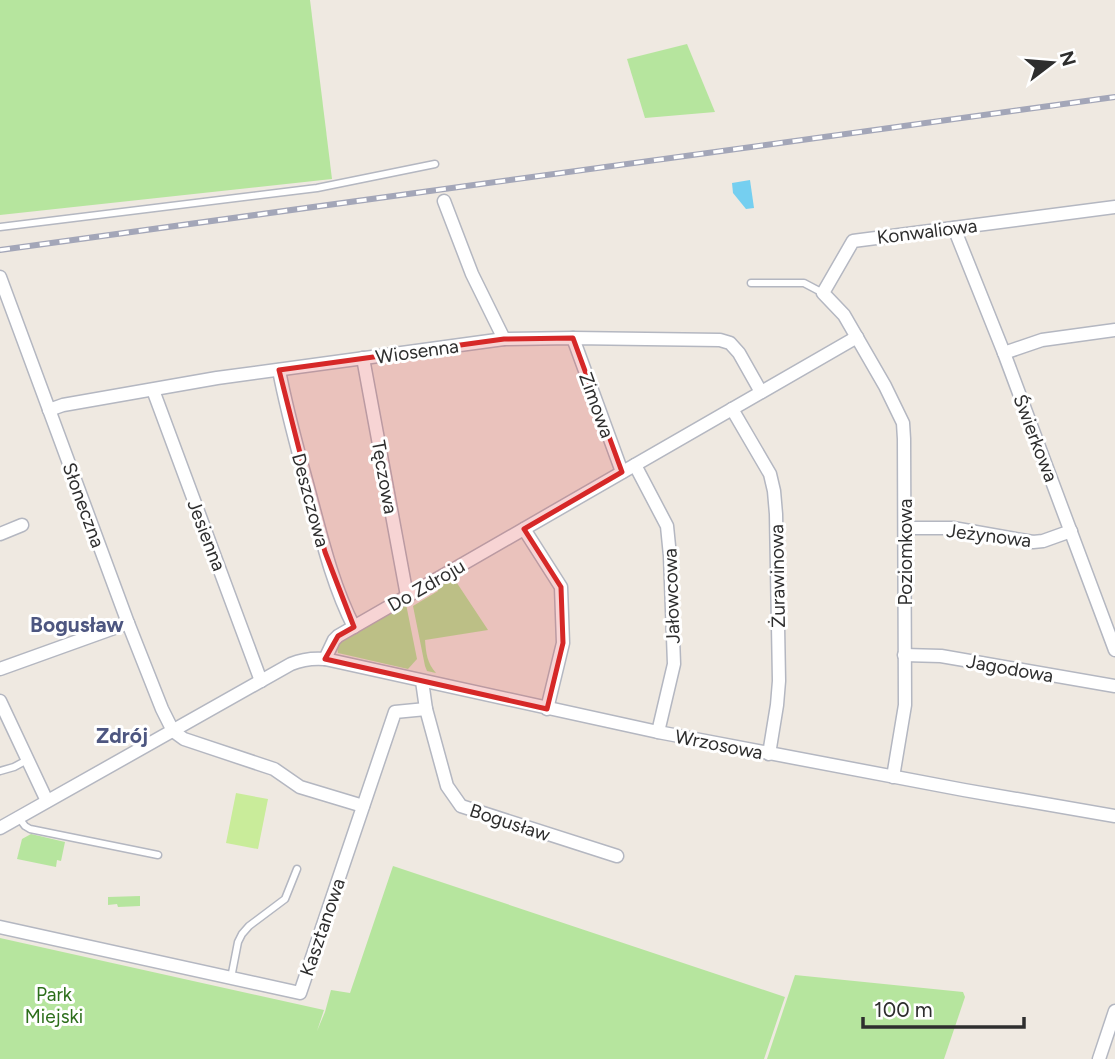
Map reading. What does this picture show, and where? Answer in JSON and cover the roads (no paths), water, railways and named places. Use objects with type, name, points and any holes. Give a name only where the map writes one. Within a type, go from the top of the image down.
[{"type":"street","points":[[444,201],[472,274],[505,339]]},
{"type":"street","name":"Konwaliowa","points":[[823,293],[853,241],[1115,207]]},
{"type":"street","name":"Świerkowa","points":[[954,228],[1004,353],[1115,650]]},
{"type":"street","name":"Słoneczna","points":[[0,277],[128,623],[173,731]]},
{"type":"street","points":[[823,293],[845,315],[857,337]]},
{"type":"street","points":[[1004,353],[1042,340],[1115,330]]},
{"type":"street","name":"Do Zdroju","points":[[325,659],[334,640],[354,627],[857,337]]},
{"type":"street","name":"Poziomkowa","points":[[857,337],[903,423],[905,705],[893,777]]},
{"type":"street","name":"Zimowa","points":[[573,338],[622,472]]},
{"type":"street","name":"Wiosenna","points":[[49,410],[63,405],[217,378],[505,339],[720,340],[730,343],[739,353],[761,393]]},
{"type":"street","name":"Tęczowa","points":[[363,358],[407,596]]},
{"type":"street","name":"Deszczowa","points":[[279,370],[287,413],[325,552],[344,608],[354,627]]},
{"type":"street","name":"Jesienna","points":[[153,390],[261,681]]},
{"type":"street","name":"Żurawinowa","points":[[732,409],[770,474],[774,491],[779,681],[769,754]]},
{"type":"street","name":"Jałowcowa","points":[[635,465],[667,526],[670,556],[674,664],[658,732]]},
{"type":"street","points":[[0,534],[22,525]]},
{"type":"street","name":"Jeżynowa","points":[[905,528],[953,528],[1033,541],[1042,541],[1071,531]]},
{"type":"street","points":[[524,529],[561,587],[563,643],[547,709]]},
{"type":"street","points":[[0,669],[128,623]]},
{"type":"street","name":"Jagodowa","points":[[904,655],[941,656],[1115,686]]},
{"type":"street","points":[[0,828],[300,660],[325,659]]},
{"type":"street","name":"Wrzosowa","points":[[325,659],[658,732],[1115,816]]},
{"type":"street","name":"Bogusław","points":[[422,681],[426,709],[447,786],[461,806],[617,856]]},
{"type":"street","points":[[0,701],[47,802]]},
{"type":"street","points":[[173,731],[184,739],[274,769],[300,787],[363,806],[395,712],[426,709]]},
{"type":"street","name":"Kasztanowa","points":[[0,927],[300,993],[363,806]]},
{"type":"street","points":[[1099,1059],[1115,1010]]},
{"type":"lane","points":[[0,228],[317,188],[435,164]]},
{"type":"lane","points":[[751,283],[804,283],[823,293]]},
{"type":"lane","points":[[0,771],[28,760]]},
{"type":"lane","points":[[19,818],[30,828],[158,855]]},
{"type":"lane","points":[[231,978],[242,934],[285,899],[297,869]]},
{"type":"water","points":[[750,180],[754,208],[746,209],[733,193],[732,183]]},
{"type":"railway","points":[[0,250],[1115,97]]},
{"type":"district","name":"Bogusław","points":[[77,625]]},
{"type":"district","name":"Zdrój","points":[[122,736]]},
{"type":"park label","name":"Park Miejski","points":[[54,1005]]}]
